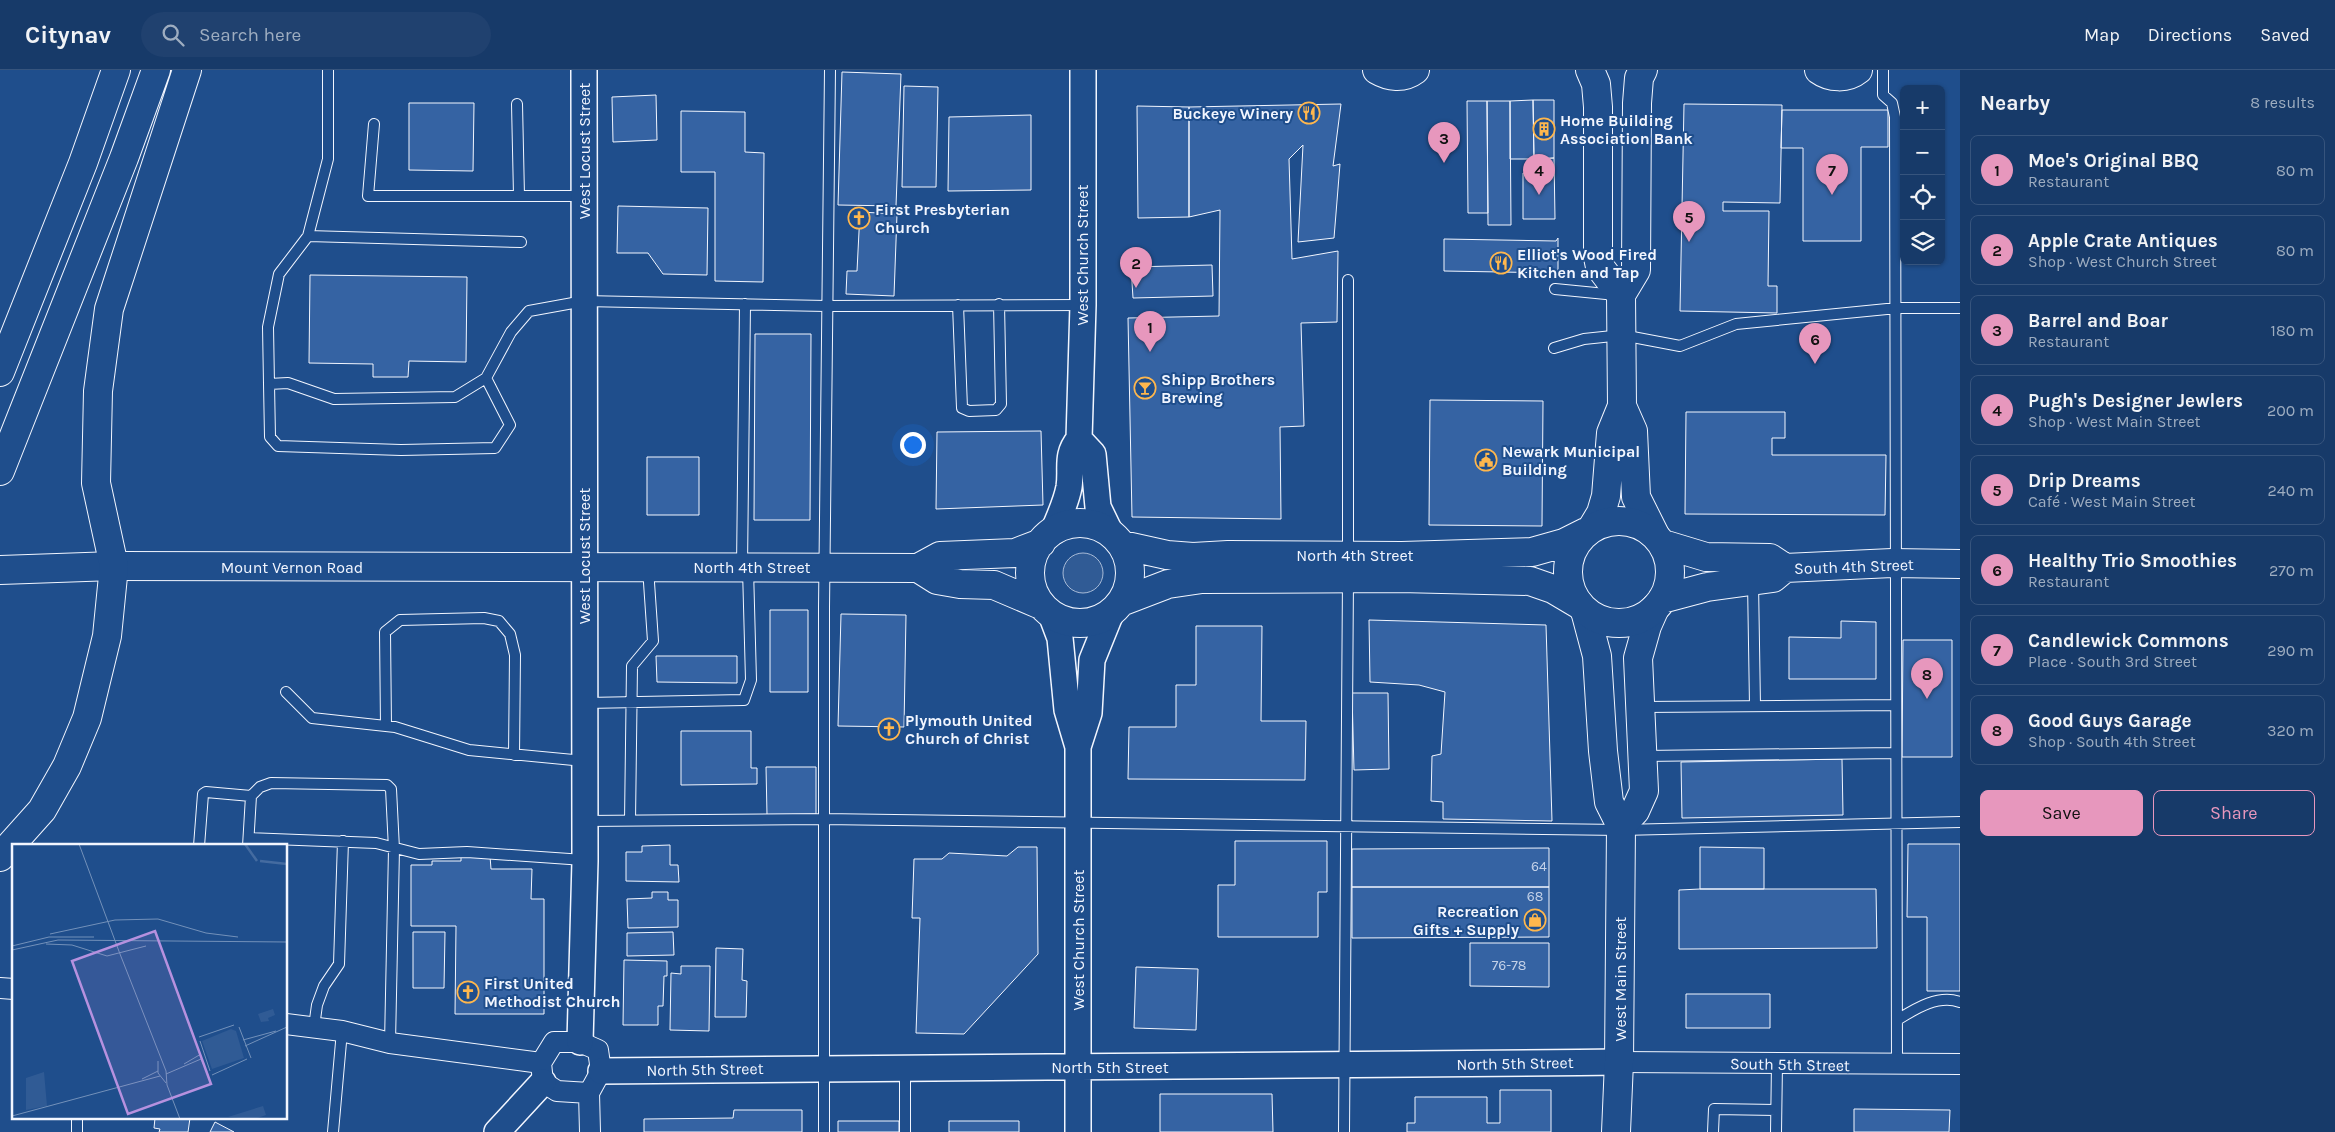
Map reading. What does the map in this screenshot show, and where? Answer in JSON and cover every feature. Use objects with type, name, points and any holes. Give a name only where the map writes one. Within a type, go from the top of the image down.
[{"type":"main road","points":[[0,372],[82,163],[116,70]]},
{"type":"main road","points":[[0,471],[124,158],[156,70]]},
{"type":"main road","points":[[0,857],[42,810],[67,766],[88,718],[107,636],[114,566],[96,482],[98,392],[109,309],[156,160],[187,70]]},
{"type":"main road","points":[[1377,70],[1394,76],[1404,75],[1416,70]]},
{"type":"main road","points":[[1590,70],[1596,84],[1598,104],[1600,267],[1621,295]]},
{"type":"main road","points":[[1643,70],[1639,78],[1637,103],[1636,270],[1621,295],[1622,406],[1611,433],[1606,496],[1601,513],[1574,548],[1568,567],[1568,581],[1572,594],[1583,608],[1598,619],[1621,623],[1643,617],[1659,603],[1707,587],[1773,578],[1785,568]]},
{"type":"main road","points":[[1819,70],[1832,76],[1844,76],[1858,71]]},
{"type":"main road","points":[[1583,608],[1597,656],[1603,751],[1609,802],[1621,828],[1636,811],[1644,791],[1644,756],[1638,658],[1647,626],[1668,586],[1670,572],[1668,558],[1636,497],[1633,431],[1622,406]]},
{"type":"main road","points":[[1589,530],[1608,521],[1625,520],[1642,525],[1659,540]]},
{"type":"main road","points":[[1082,524],[1098,526],[1116,540],[1127,556],[1130,580],[1116,608],[1097,620],[1081,623],[1066,621],[1046,609],[1033,590],[1030,574],[1033,558],[1047,537],[1067,525],[1082,524]]},
{"type":"main road","name":"North 4th Street","points":[[1116,608],[1168,584],[1202,579],[1532,552],[1564,543],[1589,530]]},
{"type":"main road","name":"North 4th Street","points":[[584,567],[918,568],[940,556],[1015,553],[1047,537]]},
{"type":"main road","name":"North 4th Street","points":[[1116,540],[1167,555],[1193,558],[1228,555],[1348,567],[1530,581],[1553,589],[1583,608]]},
{"type":"main road","name":"South 4th Street","points":[[1659,540],[1706,557],[1770,558],[1785,568],[1896,563],[1960,564]]},
{"type":"main road","name":"Mount Vernon Road","points":[[0,570],[114,566],[584,567]]},
{"type":"main road","name":"North 4th Street","points":[[918,568],[937,580],[960,584],[994,585],[1046,609]]},
{"type":"main road","name":"West Main Street","points":[[1616,1132],[1619,1062],[1621,828]]},
{"type":"street","name":"West Locust Street","points":[[580,1042],[585,860],[584,70]]},
{"type":"street","name":"West Church Street","points":[[1047,537],[1062,513],[1069,486],[1072,447],[1079,439],[1082,305],[1083,70]]},
{"type":"street","points":[[1079,439],[1092,454],[1098,508],[1116,540]]},
{"type":"street","name":"West Church Street","points":[[1078,747],[1089,713],[1092,660],[1116,608]]},
{"type":"street","name":"West Church Street","points":[[1046,609],[1060,638],[1068,710],[1078,747],[1078,1132]]},
{"type":"street","points":[[288,1024],[342,1031],[390,1043],[542,1073],[557,1091],[589,1093]]},
{"type":"street","points":[[497,1132],[542,1073],[554,1042],[580,1042],[598,1050],[601,1071],[589,1093],[590,1132]]},
{"type":"street","name":"North 5th Street","points":[[601,1071],[905,1066],[1078,1067],[1619,1062]]},
{"type":"street","name":"South 5th Street","points":[[1619,1062],[1960,1064]]},
{"type":"lane","points":[[328,70],[328,158],[308,236],[279,274],[268,327],[270,437],[278,446],[401,450],[495,448],[510,425],[486,378]]},
{"type":"lane","points":[[824,1132],[824,567],[830,70]]},
{"type":"lane","points":[[1883,70],[1883,95],[1892,103],[1895,117],[1897,1065]]},
{"type":"lane","points":[[517,104],[519,196]]},
{"type":"lane","points":[[374,124],[368,196],[584,196]]},
{"type":"lane","points":[[308,236],[522,242]]},
{"type":"lane","points":[[1344,1132],[1348,280]]},
{"type":"lane","points":[[1555,288],[1621,295]]},
{"type":"lane","points":[[269,384],[288,383],[334,399],[454,397],[486,378],[511,332],[529,311],[584,301],[826,306],[1082,305]]},
{"type":"lane","points":[[585,704],[744,700],[751,680],[745,568],[745,304]]},
{"type":"lane","points":[[958,304],[962,408],[969,411],[996,410],[1001,404],[999,304]]},
{"type":"lane","points":[[1554,348],[1584,339],[1622,335],[1680,346],[1736,324],[1896,308],[1960,308]]},
{"type":"lane","points":[[630,821],[632,666],[652,641],[648,567]]},
{"type":"lane","points":[[1753,581],[1755,706]]},
{"type":"lane","points":[[386,726],[385,632],[400,620],[484,618],[499,621],[510,634],[515,655],[514,755]]},
{"type":"lane","points":[[286,692],[312,718],[395,727],[469,750],[585,761]]},
{"type":"lane","points":[[1641,707],[1895,705]]},
{"type":"lane","points":[[1644,756],[1895,753]]},
{"type":"lane","points":[[390,1043],[394,849],[390,789],[388,785],[270,783],[260,787],[251,796],[249,842],[344,841],[376,843],[394,849],[419,854],[468,852],[585,860]]},
{"type":"lane","points":[[200,844],[204,794],[206,792],[251,796]]},
{"type":"lane","points":[[585,821],[824,819],[1621,828],[1960,822]]},
{"type":"lane","points":[[314,1027],[317,1005],[324,986],[339,964],[344,841]]},
{"type":"lane","points":[[1896,1020],[1922,1005],[1950,998],[1960,1002]]},
{"type":"lane","points":[[333,1132],[342,1031]]},
{"type":"lane","points":[[1776,1132],[1777,1064]]},
{"type":"lane","points":[[904,1132],[905,1066]]},
{"type":"lane","points":[[1713,1132],[1714,1109],[1776,1110]]},
{"type":"shaded area","points":[[1083,553],[1097,559],[1103,573],[1097,587],[1083,593],[1069,587],[1063,573],[1069,559]]},
{"type":"building","points":[[842,72],[901,74],[896,206],[838,205]]},
{"type":"building","points":[[904,86],[938,87],[936,187],[902,187]]},
{"type":"building","points":[[656,95],[657,140],[613,142],[612,97]]},
{"type":"building","name":"Home Building Association Bank","points":[[1533,100],[1554,100],[1554,158],[1534,159]]},
{"type":"building","points":[[1533,100],[1534,159],[1510,159],[1510,101]]},
{"type":"building","points":[[1467,101],[1487,101],[1488,213],[1468,213]]},
{"type":"building","points":[[1487,101],[1510,101],[1511,225],[1488,225]]},
{"type":"building","points":[[409,103],[474,103],[473,171],[409,170]]},
{"type":"building","points":[[1341,104],[1333,166],[1340,164],[1334,238],[1298,242],[1303,145],[1289,159],[1292,259],[1338,251],[1337,322],[1301,323],[1304,426],[1280,427],[1281,519],[1132,517],[1128,318],[1219,316],[1220,210],[1189,217],[1189,107]]},
{"type":"building","points":[[1684,104],[1782,105],[1780,203],[1723,202],[1723,211],[1769,211],[1768,286],[1777,286],[1777,313],[1680,311]]},
{"type":"building","points":[[1137,106],[1189,107],[1189,217],[1138,218]]},
{"type":"building","points":[[1782,110],[1888,110],[1888,147],[1861,147],[1861,241],[1803,241],[1803,148],[1781,148]]},
{"type":"building","points":[[681,111],[745,112],[745,152],[764,153],[763,282],[715,281],[715,172],[681,172]]},
{"type":"building","points":[[1031,115],[1031,190],[948,191],[949,117]]},
{"type":"building","points":[[1554,158],[1555,219],[1523,219],[1523,173],[1534,173],[1534,159]]},
{"type":"building","points":[[618,206],[708,208],[707,275],[663,274],[648,253],[617,253]]},
{"type":"building","points":[[860,212],[897,214],[894,296],[846,294],[847,271],[857,271]]},
{"type":"building","name":"Elliot's Wood Fired Kitchen and Tap","points":[[1558,238],[1558,273],[1444,271],[1444,239],[1556,241]]},
{"type":"building","points":[[1212,265],[1213,296],[1133,298],[1131,267]]},
{"type":"building","points":[[310,275],[467,277],[466,362],[409,361],[408,377],[373,377],[373,364],[309,363]]},
{"type":"building","points":[[755,334],[811,334],[810,520],[754,520]]},
{"type":"building","name":"Newark Municipal Building","points":[[1430,400],[1543,401],[1542,526],[1429,525]]},
{"type":"building","points":[[1686,412],[1785,412],[1785,438],[1772,438],[1772,455],[1886,455],[1885,515],[1685,514]]},
{"type":"building","points":[[1041,431],[1043,505],[936,509],[937,432]]},
{"type":"building","points":[[647,457],[699,457],[699,515],[647,515]]},
{"type":"building","points":[[770,610],[808,610],[808,692],[770,692]]},
{"type":"building","points":[[841,614],[906,615],[904,727],[838,726]]},
{"type":"building","points":[[1369,620],[1546,625],[1552,821],[1443,819],[1443,802],[1431,801],[1432,756],[1441,754],[1445,692],[1419,685],[1370,682]]},
{"type":"building","points":[[1841,621],[1876,622],[1876,679],[1789,679],[1789,637],[1841,638]]},
{"type":"building","points":[[1196,626],[1262,626],[1261,721],[1306,721],[1305,780],[1128,779],[1129,727],[1176,727],[1176,685],[1196,685]]},
{"type":"building","points":[[1903,640],[1952,640],[1952,757],[1902,757]]},
{"type":"building","points":[[656,656],[737,656],[737,683],[657,682]]},
{"type":"building","points":[[1352,693],[1388,693],[1389,769],[1354,770]]},
{"type":"building","points":[[681,731],[751,731],[751,768],[757,768],[757,784],[681,785]]},
{"type":"building","points":[[1842,759],[1843,815],[1682,818],[1681,762]]},
{"type":"building","points":[[766,767],[816,767],[816,814],[767,815]]},
{"type":"building","points":[[1235,841],[1327,841],[1327,892],[1318,892],[1318,937],[1218,937],[1218,885],[1235,885]]},
{"type":"building","points":[[1908,844],[1960,844],[1960,991],[1927,991],[1927,917],[1907,917]]},
{"type":"building","points":[[670,845],[670,865],[678,865],[679,882],[626,881],[626,852],[642,852],[642,846]]},
{"type":"building","points":[[1018,847],[1037,847],[1038,954],[964,1034],[916,1033],[920,918],[912,918],[914,859],[942,859],[949,853],[1007,856]]},
{"type":"building","points":[[1700,847],[1764,848],[1764,889],[1700,889]]},
{"type":"building","points":[[1549,848],[1549,887],[1352,887],[1352,849]]},
{"type":"building","points":[[461,856],[490,856],[491,869],[532,869],[531,899],[544,899],[544,1014],[455,1014],[456,926],[411,926],[411,865],[432,865],[432,861],[461,861]]},
{"type":"building","points":[[1352,887],[1549,887],[1549,937],[1352,938]]},
{"type":"building","points":[[1876,889],[1877,948],[1679,949],[1679,890]]},
{"type":"building","points":[[652,892],[668,892],[668,900],[678,900],[678,927],[628,928],[627,899],[652,898]]},
{"type":"building","points":[[413,932],[445,932],[444,988],[413,988]]},
{"type":"building","points":[[673,932],[674,955],[627,956],[627,933]]},
{"type":"building","points":[[1470,943],[1549,943],[1549,987],[1470,986]]},
{"type":"building","points":[[716,948],[743,949],[742,980],[747,981],[746,1017],[715,1017]]},
{"type":"building","points":[[624,960],[667,961],[667,976],[664,976],[663,1006],[658,1006],[658,1025],[623,1025]]},
{"type":"building","points":[[681,966],[710,966],[709,1031],[670,1030],[671,973],[681,974]]},
{"type":"building","points":[[1136,967],[1198,969],[1196,1030],[1134,1028]]},
{"type":"building","points":[[1686,994],[1770,994],[1770,1028],[1686,1028]]},
{"type":"building","points":[[1500,1090],[1551,1090],[1551,1132],[1407,1132],[1407,1123],[1415,1123],[1415,1097],[1487,1097],[1487,1123],[1500,1123]]},
{"type":"building","points":[[1160,1094],[1272,1094],[1273,1132],[1160,1132]]},
{"type":"building","points":[[1854,1109],[1950,1110],[1949,1132],[1854,1132]]},
{"type":"building","points":[[734,1110],[802,1110],[802,1132],[644,1132],[644,1119],[733,1118]]},
{"type":"building","points":[[155,1120],[190,1120],[188,1132],[159,1132],[160,1129],[154,1128]]},
{"type":"building","points":[[838,1121],[899,1121],[899,1132],[838,1132]]},
{"type":"building","points":[[949,1121],[1019,1121],[1019,1132],[949,1132]]},
{"type":"building","points":[[215,1122],[234,1132],[210,1132]]},
{"type":"place","name":"Buckeye Winery","points":[[1309,113]]},
{"type":"place","name":"Home Building Association Bank","points":[[1544,129]]},
{"type":"place","name":"Barrel and Boar","points":[[1444,163]]},
{"type":"place","name":"Pugh's Designer Jewlers","points":[[1539,195]]},
{"type":"place","name":"Candlewick Commons","points":[[1832,195]]},
{"type":"place","name":"First Presbyterian Church","points":[[859,218]]},
{"type":"place","name":"Drip Dreams","points":[[1689,242]]},
{"type":"place","name":"Elliot's Wood Fired Kitchen and Tap","points":[[1501,263]]},
{"type":"place","name":"Apple Crate Antiques","points":[[1136,288]]},
{"type":"place","name":"Moe's Original BBQ","points":[[1150,352]]},
{"type":"place","name":"Healthy Trio Smoothies","points":[[1815,364]]},
{"type":"place","name":"Shipp Brothers Brewing","points":[[1145,388]]},
{"type":"place","name":"Newark Municipal Building","points":[[1486,460]]},
{"type":"place","name":"Good Guys Garage","points":[[1927,699]]},
{"type":"place","name":"Plymouth United Church of Christ","points":[[889,729]]},
{"type":"place","name":"Recreation Gifts + Supply","points":[[1535,920]]},
{"type":"place","name":"First United Methodist Church","points":[[468,992]]}]
